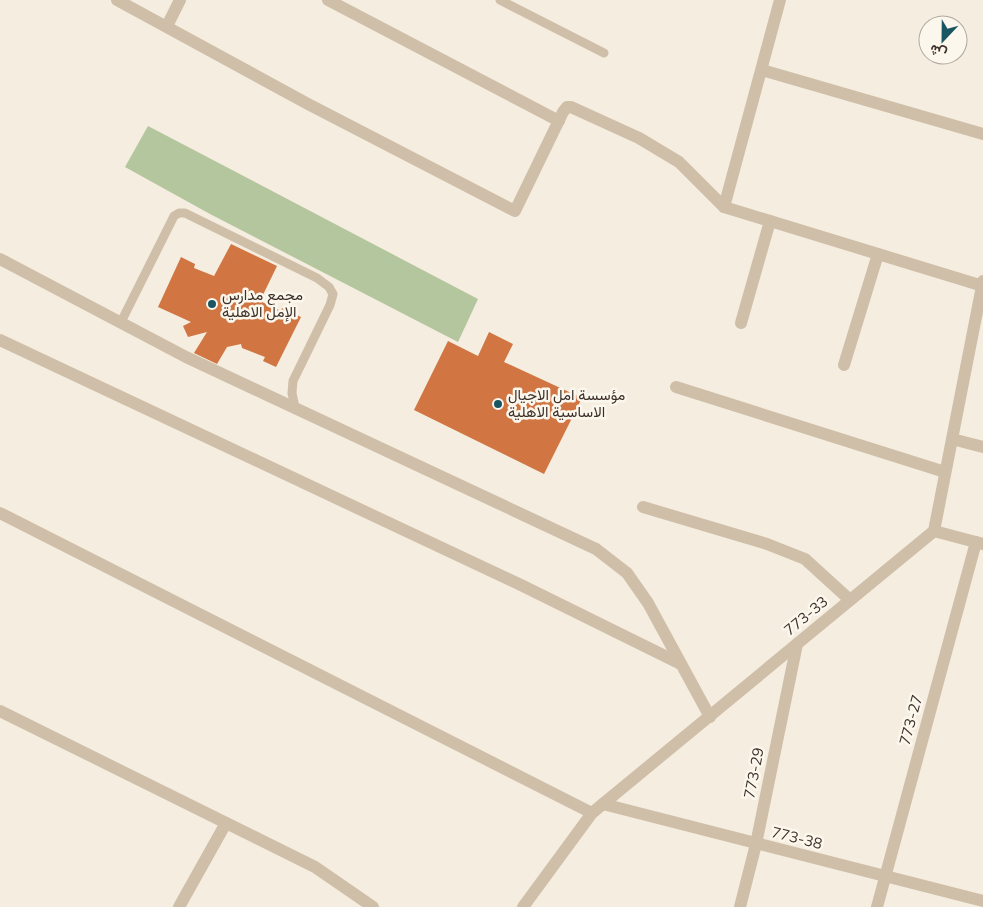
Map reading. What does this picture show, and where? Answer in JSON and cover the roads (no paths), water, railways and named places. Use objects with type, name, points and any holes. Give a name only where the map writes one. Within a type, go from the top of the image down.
[{"type":"street","points":[[117,0],[515,212],[565,109],[571,106],[639,138],[679,162],[724,207],[983,284],[934,531],[980,543]]},
{"type":"street","points":[[166,26],[180,0]]},
{"type":"street","points":[[328,0],[559,121]]},
{"type":"street","points":[[724,207],[780,0]]},
{"type":"street","points":[[762,70],[983,134]]},
{"type":"street","points":[[741,323],[770,221]]},
{"type":"street","points":[[844,365],[878,254]]},
{"type":"street","points":[[0,259],[186,357],[596,549],[627,573],[648,602],[710,717]]},
{"type":"street","points":[[0,340],[523,586],[681,664]]},
{"type":"street","points":[[676,386],[945,472]]},
{"type":"street","points":[[952,439],[983,447]]},
{"type":"street","points":[[643,508],[767,544],[805,559],[850,600]]},
{"type":"street","points":[[0,513],[592,813]]},
{"type":"street","name":"773-33","points":[[523,907],[592,813],[934,531]]},
{"type":"street","name":"773-27","points":[[877,907],[980,543]]},
{"type":"street","name":"773-29","points":[[740,907],[756,844],[797,644]]},
{"type":"street","points":[[0,711],[315,867],[373,907]]},
{"type":"street","name":"773-38","points":[[603,804],[983,901]]},
{"type":"street","points":[[179,907],[226,823]]},
{"type":"lane","points":[[500,0],[604,52]]},
{"type":"lane","points":[[121,322],[174,216],[179,213],[185,214],[317,278],[329,287],[333,294],[330,306],[292,381],[295,408]]},
{"type":"place","name":"مجمع مدارس الإمل الاهلية","points":[[212,304]]},
{"type":"place","name":"مؤسسة امل الاجيال الاساسية الاهلية","points":[[498,404]]}]
